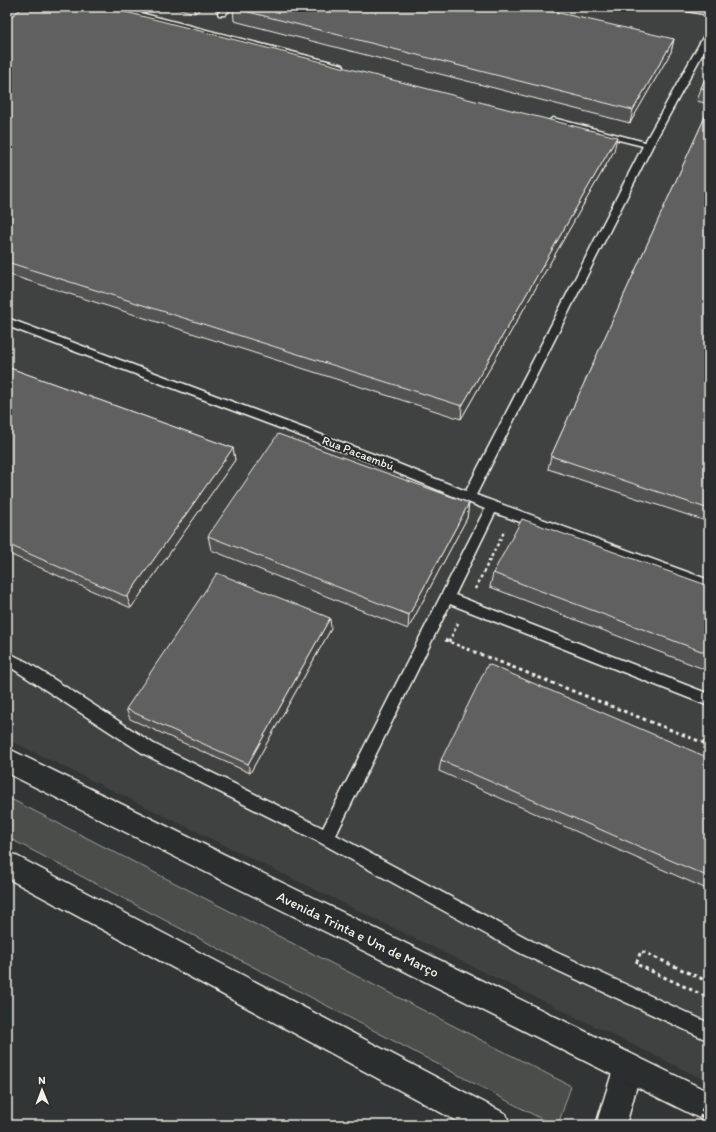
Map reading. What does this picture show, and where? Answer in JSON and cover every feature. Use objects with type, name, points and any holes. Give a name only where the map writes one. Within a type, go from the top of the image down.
[{"type":"main road","name":"Avenida Trinta e Um de Março","points":[[7,760],[709,1108]]},
{"type":"main road","points":[[7,864],[495,1125]]},
{"type":"main road","points":[[612,1125],[627,1067]]},
{"type":"lane","points":[[7,17],[20,7]]},
{"type":"lane","points":[[108,7],[351,70]]},
{"type":"lane","points":[[680,7],[709,13]]},
{"type":"lane","points":[[469,497],[489,461],[648,145],[709,34]]},
{"type":"lane","points":[[542,118],[648,145]]},
{"type":"lane","name":"Rua Pacaembú","points":[[7,322],[377,460],[492,507],[631,556],[709,586]]},
{"type":"lane","points":[[326,838],[492,507]]},
{"type":"lane","points":[[446,597],[709,700]]},
{"type":"lane","points":[[7,658],[22,666],[149,749],[326,838],[528,948],[709,1032]]},
{"type":"path","points":[[449,642],[513,514]]},
{"type":"path","points":[[428,633],[709,746]]},
{"type":"path","points":[[709,982],[641,951],[636,964],[709,998]]},
{"type":"path","points":[[698,1125],[709,1083]]},
{"type":"shaded area","points":[[7,7],[709,7],[709,1082],[7,739]]},
{"type":"shaded area","points":[[7,797],[571,1086],[558,1125],[553,1125],[7,837]]},
{"type":"building","points":[[23,7],[106,7],[617,137],[462,406],[7,262],[7,20]]},
{"type":"building","points":[[233,7],[533,7],[674,39],[633,110]]},
{"type":"building","points":[[709,69],[709,90],[701,88]]},
{"type":"building","points":[[709,108],[709,509],[551,456]]},
{"type":"building","points":[[7,367],[233,448],[127,597],[7,544]]},
{"type":"building","points":[[278,434],[469,503],[409,615],[208,536]]},
{"type":"building","points":[[522,519],[709,586],[709,654],[493,573]]},
{"type":"building","points":[[217,573],[330,618],[248,764],[126,709]]},
{"type":"building","points":[[488,664],[709,758],[709,877],[441,760]]}]
